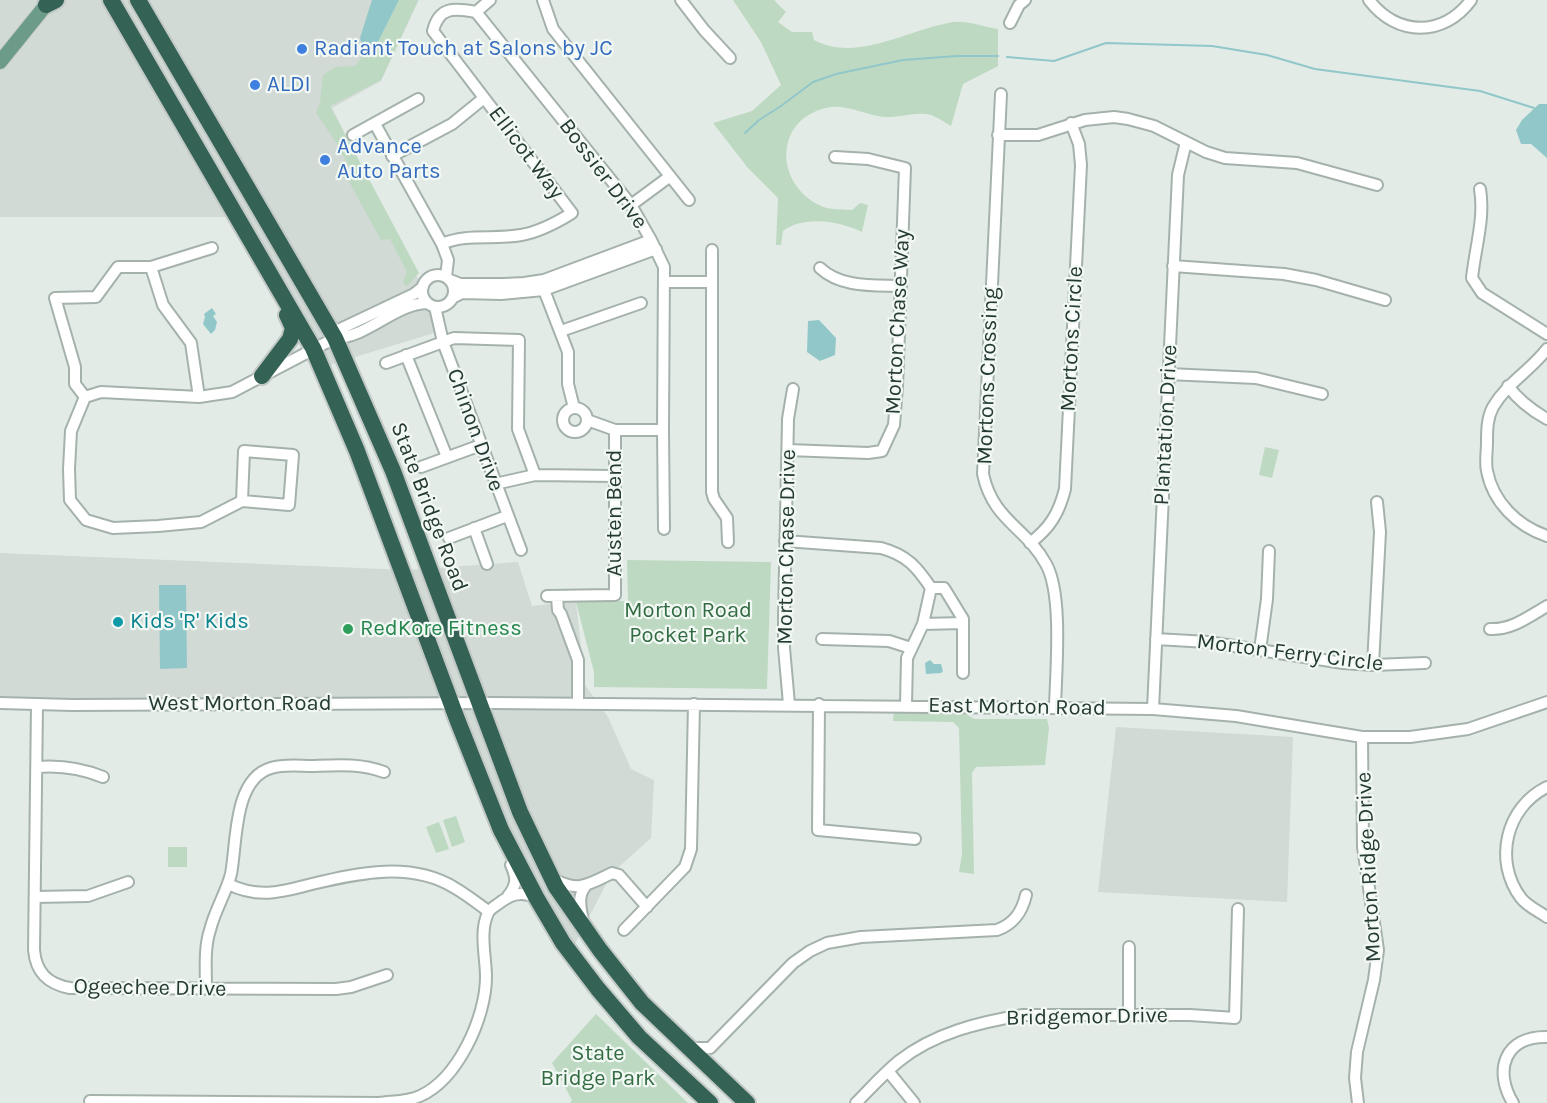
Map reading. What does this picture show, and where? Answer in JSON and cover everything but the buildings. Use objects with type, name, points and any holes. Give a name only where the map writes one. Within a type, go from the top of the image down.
[{"type":"highway","name":"State Bridge Road","points":[[138,0],[335,338],[393,471],[520,812],[552,878],[584,927],[642,1003],[747,1103]]},
{"type":"highway","name":"State Bridge Road","points":[[111,1],[313,348],[357,451],[501,830],[536,897],[563,943],[610,1004],[639,1037],[710,1103]]},
{"type":"highway","name":"State Bridge Road","points":[[260,255],[259,263],[262,272],[292,328],[290,339],[262,376]]},
{"type":"highway","points":[[711,1053],[715,1064],[756,1103]]},
{"type":"main road","points":[[0,62],[51,2]]},
{"type":"street","points":[[476,12],[490,0]]},
{"type":"street","points":[[543,0],[553,29],[689,200]]},
{"type":"street","points":[[681,0],[730,58]]},
{"type":"street","points":[[1370,0],[1382,15],[1393,21],[1402,25],[1423,28],[1447,22],[1458,15],[1471,0]]},
{"type":"street","points":[[1010,23],[1020,2]]},
{"type":"street","name":"Ellicot Way","points":[[442,244],[454,238],[520,235],[554,224],[572,213],[433,31],[435,21],[443,12],[458,9],[476,12]]},
{"type":"street","name":"Bossier Drive","points":[[476,12],[632,205],[664,267],[664,529]]},
{"type":"street","name":"Mortons Crossing","points":[[1000,94],[983,474],[994,504],[1046,564],[1055,589],[1055,706]]},
{"type":"street","points":[[392,156],[452,124],[484,98]]},
{"type":"street","points":[[354,135],[418,99]]},
{"type":"street","points":[[998,135],[1038,135],[1071,123],[1100,118],[1128,119],[1154,126],[1206,152],[1224,158],[1297,164],[1377,184]]},
{"type":"street","name":"Mortons Circle","points":[[1030,543],[1043,534],[1054,520],[1061,506],[1065,489],[1081,165],[1079,144],[1071,123]]},
{"type":"street","points":[[375,124],[442,244],[448,260],[448,279],[454,288],[454,297]]},
{"type":"street","name":"Plantation Drive","points":[[1152,709],[1178,175],[1186,142]]},
{"type":"street","name":"Morton Chase Way","points":[[788,450],[867,453],[882,451],[894,424],[905,168],[868,159],[835,157]]},
{"type":"street","points":[[632,205],[669,177]]},
{"type":"street","points":[[1480,189],[1483,205],[1472,278],[1482,293],[1547,334]]},
{"type":"street","points":[[85,397],[101,392],[199,397],[232,392],[313,348],[335,338],[345,338],[415,305],[444,306],[462,293],[501,294],[544,285],[654,244]]},
{"type":"street","points":[[85,397],[75,384],[75,367],[55,298],[96,297],[118,267],[152,267],[212,248]]},
{"type":"street","points":[[711,250],[712,492],[727,518],[728,542]]},
{"type":"street","points":[[1173,266],[1284,274],[1316,280],[1385,300]]},
{"type":"street","points":[[152,267],[163,305],[191,343],[199,397]]},
{"type":"street","points":[[820,268],[829,277],[861,285],[901,286]]},
{"type":"street","points":[[335,338],[338,330],[414,294],[431,277],[440,276],[460,284],[544,285]]},
{"type":"street","points":[[664,282],[711,282]]},
{"type":"street","points":[[544,285],[568,352],[568,384],[574,408]]},
{"type":"street","points":[[423,287],[423,296],[431,305]]},
{"type":"street","points":[[561,331],[641,303]]},
{"type":"street","name":"Chinon Drive","points":[[431,305],[521,550]]},
{"type":"street","points":[[386,363],[454,338],[519,340],[518,429],[535,475]]},
{"type":"street","points":[[1547,349],[1537,361],[1508,386],[1494,405],[1489,416],[1486,468],[1500,503],[1530,529],[1547,536]]},
{"type":"street","points":[[406,355],[447,457]]},
{"type":"street","points":[[1168,374],[1256,378],[1322,394]]},
{"type":"street","points":[[1508,386],[1518,399],[1533,412],[1547,419]]},
{"type":"street","name":"Morton Chase Drive","points":[[789,704],[784,648],[788,419],[792,389]]},
{"type":"street","points":[[85,397],[71,431],[69,469],[70,500],[86,520],[113,528],[201,522],[242,501],[289,505],[293,455],[244,451],[242,501]]},
{"type":"street","points":[[574,408],[582,411],[586,420],[585,426],[578,431],[569,430],[563,418],[574,408]]},
{"type":"street","name":"Austen Bend","points":[[578,703],[578,660],[561,614],[565,609],[557,596],[615,596],[615,430],[586,420]]},
{"type":"street","points":[[615,430],[663,430]]},
{"type":"street","points":[[422,467],[481,445]]},
{"type":"street","points":[[495,484],[535,475],[614,476]]},
{"type":"street","points":[[1373,665],[1380,532],[1377,502]]},
{"type":"street","points":[[449,538],[507,516]]},
{"type":"street","points":[[474,528],[487,564]]},
{"type":"street","points":[[786,541],[881,548],[896,552],[913,564],[931,588],[923,624],[911,648],[906,671],[906,705]]},
{"type":"street","points":[[1260,650],[1267,599],[1269,551]]},
{"type":"street","points":[[931,588],[944,588],[963,619],[963,673]]},
{"type":"street","points":[[1490,629],[1500,630],[1511,627],[1547,606]]},
{"type":"street","points":[[923,624],[963,623]]},
{"type":"street","points":[[822,639],[889,641],[911,648]]},
{"type":"street","name":"Morton Ferry Circle","points":[[1156,639],[1208,642],[1343,663],[1373,665],[1425,663]]},
{"type":"street","name":"East Morton Road","points":[[480,703],[1055,706],[1152,709],[1236,716],[1362,737],[1410,737],[1468,729],[1547,702]]},
{"type":"street","name":"West Morton Road","points":[[0,703],[37,705],[480,703]]},
{"type":"street","points":[[624,930],[686,867],[691,849],[693,826],[694,704]]},
{"type":"street","points":[[819,704],[818,830],[915,839]]},
{"type":"street","name":"Ogeechee Drive","points":[[37,705],[35,958],[42,974],[53,983],[70,988],[336,989],[351,987],[387,975]]},
{"type":"street","name":"Morton Ridge Drive","points":[[1358,1103],[1355,1078],[1357,1052],[1374,980],[1378,951],[1363,848],[1362,737]]},
{"type":"street","points":[[206,989],[209,933],[213,917],[228,884],[234,839],[245,794],[251,782],[260,773],[278,766],[357,765],[384,772]]},
{"type":"street","points":[[37,767],[69,767],[103,777]]},
{"type":"street","points":[[1547,787],[1520,809],[1510,826],[1505,858],[1513,885],[1522,899],[1547,916]]},
{"type":"street","name":"State Bridge Road","points":[[487,795],[488,818],[516,876],[514,888],[508,896]]},
{"type":"street","points":[[228,884],[248,892],[270,894],[349,876],[409,872],[432,877],[453,886],[488,911]]},
{"type":"street","points":[[584,927],[580,906],[581,891],[612,873],[619,875],[647,907]]},
{"type":"street","points":[[552,878],[562,884],[585,887]]},
{"type":"street","points":[[35,897],[88,896],[128,882]]},
{"type":"street","points":[[90,1101],[379,1103],[419,1096],[433,1088],[445,1076],[466,1048],[478,1025],[486,993],[484,933],[488,911],[508,896],[520,893],[536,897]]},
{"type":"street","points":[[688,1048],[711,1053],[793,963],[827,943],[861,937],[998,930],[1008,926],[1014,920],[1022,909],[1026,895]]},
{"type":"street","name":"Bridgemor Drive","points":[[856,1103],[900,1060],[944,1034],[996,1019],[1023,1015],[1190,1015],[1236,1018],[1238,909]]},
{"type":"street","points":[[1129,947],[1129,1015]]},
{"type":"street","points":[[1513,1103],[1503,1080],[1506,1058],[1511,1049],[1522,1040],[1547,1037]]},
{"type":"street","points":[[888,1071],[914,1103]]},
{"type":"shaded area","points":[[0,0],[419,0],[381,81],[332,108],[444,330],[319,368],[241,217],[0,217]]},
{"type":"shaded area","points":[[0,553],[407,570],[518,562],[532,606],[576,601],[585,685],[608,717],[631,769],[654,780],[651,838],[612,873],[569,955],[449,700],[0,708]]},
{"type":"shaded area","points":[[1116,727],[1293,737],[1287,902],[1098,892]]},
{"type":"green space","points":[[399,0],[418,0],[381,80],[330,106],[419,273],[407,286],[403,283],[407,272],[390,239],[381,240],[348,180],[352,172],[336,142],[316,113],[320,103],[323,75],[336,67],[356,66],[364,52],[374,50]]},
{"type":"green space","points":[[733,0],[774,0],[786,12],[778,22],[792,32],[812,32],[814,40],[831,46],[848,48],[883,42],[953,22],[998,29],[998,66],[963,84],[951,126],[926,114],[885,117],[841,107],[826,108],[809,115],[797,125],[789,138],[786,153],[788,168],[795,183],[806,196],[821,206],[852,210],[860,203],[868,205],[862,232],[843,225],[811,221],[783,231],[781,245],[776,245],[778,198],[748,168],[713,123],[752,111],[781,85],[761,42]]},
{"type":"green space","points":[[1265,447],[1279,450],[1272,478],[1259,475]]},
{"type":"green space","name":"Morton Road Pocket Park","points":[[627,560],[771,562],[767,689],[594,687],[594,672],[576,602],[628,601]]},
{"type":"green space","points":[[894,712],[964,713],[974,719],[1047,719],[1049,728],[1045,765],[976,767],[972,773],[974,874],[959,872],[962,854],[959,728],[953,722],[893,721]]},
{"type":"green space","points":[[456,816],[465,842],[452,847],[443,820]]},
{"type":"green space","points":[[439,822],[449,849],[436,853],[426,827]]},
{"type":"green space","points":[[168,847],[187,847],[187,867],[168,867]]},
{"type":"green space","name":"State Bridge Park","points":[[596,1014],[688,1103],[570,1103],[572,1100],[552,1063]]},
{"type":"water","points":[[372,0],[399,0],[374,50],[364,52],[360,38]]},
{"type":"water","points":[[1539,104],[1547,104],[1547,158],[1531,144],[1521,144],[1516,130],[1522,120]]},
{"type":"water","points":[[212,308],[217,322],[211,334],[203,324],[204,314]]},
{"type":"water","points":[[819,320],[836,338],[835,355],[820,361],[807,352],[808,321]]},
{"type":"water","points":[[159,585],[186,585],[187,668],[160,669]]},
{"type":"water","points":[[930,660],[934,664],[941,664],[943,671],[941,673],[926,674],[925,663]]},
{"type":"waterway","points":[[1007,57],[1054,61],[1106,43],[1212,46],[1267,55],[1315,69],[1480,91],[1534,108]]},
{"type":"waterway","points":[[745,133],[759,120],[813,82],[836,74],[903,60],[998,56]]},
{"type":"place","name":"Radiant Touch at Salons by JC","points":[[302,49]]},
{"type":"place","name":"ALDI","points":[[255,85]]},
{"type":"place","name":"Advance Auto Parts","points":[[325,160]]},
{"type":"place","name":"Kids 'R' Kids","points":[[118,622]]},
{"type":"place","name":"RedKore Fitness","points":[[348,629]]}]
